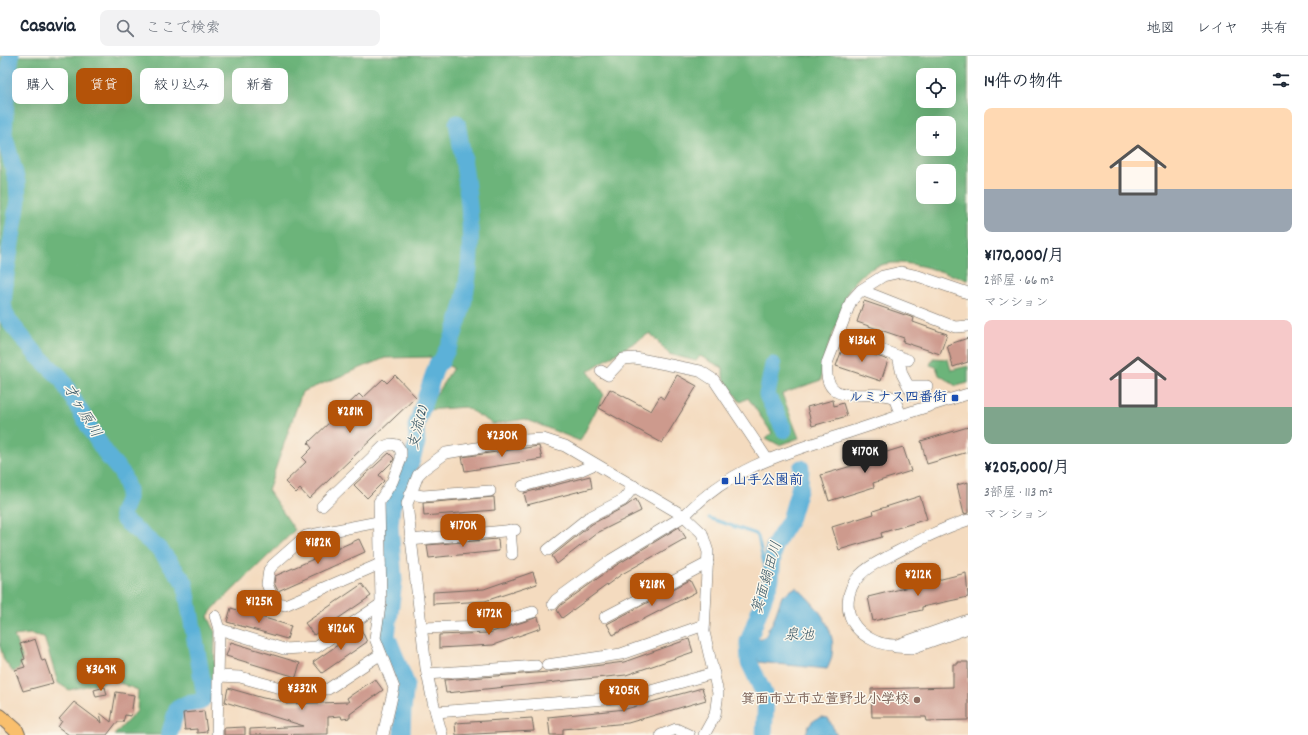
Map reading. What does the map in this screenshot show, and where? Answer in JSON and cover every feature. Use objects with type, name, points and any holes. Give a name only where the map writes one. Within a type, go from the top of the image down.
[{"type":"main road","points":[[0,716],[16,730],[18,735]]},
{"type":"street","points":[[901,415],[894,398],[888,395],[848,396],[835,391],[826,373],[827,363],[851,301],[861,290],[883,276],[901,272],[918,276],[968,293]]},
{"type":"street","points":[[861,290],[955,326],[968,326]]},
{"type":"street","points":[[839,334],[903,358],[911,391],[927,386]]},
{"type":"street","points":[[601,371],[608,375],[623,359],[634,358],[700,371],[714,380],[767,459]]},
{"type":"street","points":[[553,604],[556,600],[611,560],[684,516],[698,501],[725,481],[767,459],[968,394]]},
{"type":"street","points":[[442,735],[427,674],[406,504],[416,480],[424,469],[442,455],[456,450],[543,439],[561,444],[634,486],[684,516],[702,533],[708,552],[704,625],[718,693],[715,715],[704,735]]},
{"type":"street","points":[[322,506],[383,447],[391,444],[397,445],[401,451],[401,458],[392,482],[379,502],[378,522],[381,604],[375,638],[394,688],[383,735]]},
{"type":"street","points":[[523,486],[580,471],[596,464]]},
{"type":"street","points":[[548,550],[588,518],[623,500],[634,486]]},
{"type":"street","points":[[410,494],[423,496],[490,491]]},
{"type":"street","points":[[968,520],[932,533],[870,567],[856,580],[848,599],[849,610],[855,625],[868,638],[898,648],[912,648],[968,628]]},
{"type":"street","points":[[378,522],[306,536],[269,570],[267,584],[273,599],[285,605],[380,564]]},
{"type":"street","points":[[410,540],[512,530],[512,554]]},
{"type":"street","points":[[605,617],[708,564]]},
{"type":"street","points":[[219,629],[284,649],[317,647],[381,604]]},
{"type":"street","points":[[421,628],[485,626],[533,612]]},
{"type":"street","points":[[214,616],[219,629],[219,676],[216,735]]},
{"type":"street","points":[[892,645],[968,620]]},
{"type":"street","points":[[427,674],[541,665],[621,654],[704,625]]},
{"type":"street","points":[[219,676],[240,677],[288,690],[328,689],[381,654]]},
{"type":"street","points":[[436,712],[619,698],[640,694],[714,673]]},
{"type":"street","points":[[661,735],[676,730],[689,735]]},
{"type":"green space","points":[[0,56],[968,56],[968,280],[936,270],[904,263],[889,263],[874,267],[861,276],[849,290],[846,297],[825,356],[821,380],[782,394],[799,438],[779,445],[766,438],[772,433],[748,398],[740,402],[723,377],[723,368],[700,356],[696,361],[669,354],[650,333],[588,371],[604,395],[580,441],[525,419],[493,424],[465,407],[426,410],[453,368],[430,357],[385,358],[302,392],[268,490],[295,530],[213,609],[208,616],[215,631],[214,690],[203,692],[197,697],[189,698],[172,706],[170,729],[165,735],[114,735],[137,711],[138,690],[112,680],[69,690],[58,683],[44,637],[30,634],[14,636],[22,657],[19,670],[13,672],[4,660],[0,646]]},
{"type":"green space","points":[[933,358],[948,359],[951,370],[968,366],[968,383],[956,386],[939,375],[936,367],[930,365]]},
{"type":"water","name":"泉池","points":[[796,587],[817,608],[828,625],[833,644],[832,658],[827,669],[758,662],[754,649],[755,639],[762,638],[767,635],[768,629],[773,622],[782,596]]},
{"type":"water","points":[[821,717],[828,718],[837,735],[806,735],[811,723]]},
{"type":"building","points":[[864,301],[914,318],[913,322],[947,334],[940,354],[903,342],[904,338],[857,322]]},
{"type":"building","points":[[968,338],[968,362],[953,367],[947,345]]},
{"type":"building","points":[[844,344],[888,360],[881,381],[836,366]]},
{"type":"building","points":[[395,375],[416,397],[309,499],[300,489],[296,493],[285,482],[306,462],[302,458],[312,448],[308,443],[359,394],[363,398],[383,379],[387,383]]},
{"type":"building","points":[[677,375],[697,386],[662,443],[599,408],[610,389],[651,411],[660,396],[664,399]]},
{"type":"building","points":[[833,400],[834,406],[843,403],[847,416],[812,426],[807,407]]},
{"type":"building","points":[[968,427],[968,452],[927,464],[921,441]]},
{"type":"building","points":[[539,446],[542,459],[465,471],[462,457]]},
{"type":"building","points":[[903,447],[911,471],[873,483],[874,487],[829,501],[821,475],[865,462],[864,459]]},
{"type":"building","points":[[389,453],[394,458],[393,461],[379,475],[384,481],[367,498],[354,485]]},
{"type":"building","points":[[590,476],[592,488],[527,505],[524,493]]},
{"type":"building","points":[[968,482],[968,513],[964,514],[957,485]]},
{"type":"building","points":[[920,496],[927,519],[881,533],[882,537],[839,550],[832,527],[874,514],[873,511]]},
{"type":"building","points":[[494,497],[495,510],[424,516],[423,503]]},
{"type":"building","points":[[636,499],[641,511],[597,533],[557,564],[552,556],[592,524]]},
{"type":"building","points":[[679,527],[686,538],[622,574],[562,618],[557,610],[561,605],[615,566]]},
{"type":"building","points":[[359,539],[365,552],[278,591],[274,583],[275,576]]},
{"type":"building","points":[[498,539],[499,551],[429,558],[427,545]]},
{"type":"building","points":[[533,572],[537,584],[485,601],[433,604],[433,592],[484,589]]},
{"type":"building","points":[[966,573],[968,597],[922,607],[922,610],[873,621],[868,597]]},
{"type":"building","points":[[690,580],[696,592],[613,635],[607,624]]},
{"type":"building","points":[[362,584],[371,596],[314,635],[305,623]]},
{"type":"building","points":[[231,608],[291,626],[287,639],[227,622]]},
{"type":"building","points":[[538,617],[541,628],[493,645],[439,648],[439,635],[489,633]]},
{"type":"building","points":[[361,629],[367,642],[322,673],[313,662]]},
{"type":"building","points":[[35,639],[42,661],[45,660],[53,683],[23,691],[15,670],[25,667],[22,660],[25,659],[20,644]]},
{"type":"building","points":[[689,639],[693,652],[626,675],[446,693],[444,680],[548,672],[624,662]]},
{"type":"building","points":[[231,642],[300,663],[296,677],[226,656]]},
{"type":"building","points":[[958,662],[968,662],[968,720],[927,721],[926,717],[872,717],[871,689],[953,687],[953,664],[958,664]]},
{"type":"building","points":[[375,679],[383,690],[350,714],[350,718],[342,719],[341,716],[328,717],[328,734],[250,735],[250,729],[304,726],[225,702],[228,688],[263,698],[286,702],[286,704],[349,702],[347,698]]},
{"type":"building","points":[[105,687],[107,695],[96,697],[94,690]]},
{"type":"building","points":[[702,688],[706,700],[628,723],[563,729],[563,735],[550,735],[548,717],[626,709]]},
{"type":"building","points":[[116,692],[134,695],[131,716],[125,715],[123,722],[117,722],[107,735],[69,735],[58,727],[62,721],[59,719],[74,702],[102,723],[100,713],[111,722]]},
{"type":"building","points":[[204,711],[207,732],[197,733],[197,729],[185,730],[183,713]]},
{"type":"building","points":[[532,718],[534,731],[456,735],[455,723]]},
{"type":"building","points":[[245,727],[245,735],[224,735],[224,728]]},
{"type":"waterway","name":"才ヶ原川","points":[[11,56],[7,85],[4,134],[17,182],[18,200],[6,275],[3,303],[5,314],[12,325],[36,354],[61,378],[92,432],[109,458],[122,473],[128,490],[128,498],[122,513],[124,520],[160,550],[185,583],[205,696],[200,702],[186,704],[177,709],[169,735]]},
{"type":"waterway","name":"支流(2)","points":[[402,735],[406,683],[387,636],[394,581],[390,525],[392,506],[408,472],[417,443],[416,426],[437,364],[441,362],[454,335],[463,305],[468,279],[470,253],[469,202],[457,123]]},
{"type":"waterway","name":"箕面鍋田川","points":[[773,365],[767,395],[784,430]]},
{"type":"waterway","name":"箕面鍋田川","points":[[764,735],[766,698],[749,662],[748,642],[771,579],[774,546],[790,520],[800,486],[801,468]]},
{"type":"waterway","points":[[709,518],[756,534],[758,537],[769,586]]},
{"type":"place","name":"ルミナス四番街","points":[[955,398]]},
{"type":"place","name":"山手公園前","points":[[725,481]]},
{"type":"place","name":"箕面市立市立萱野北小学校","points":[[917,700]]}]
